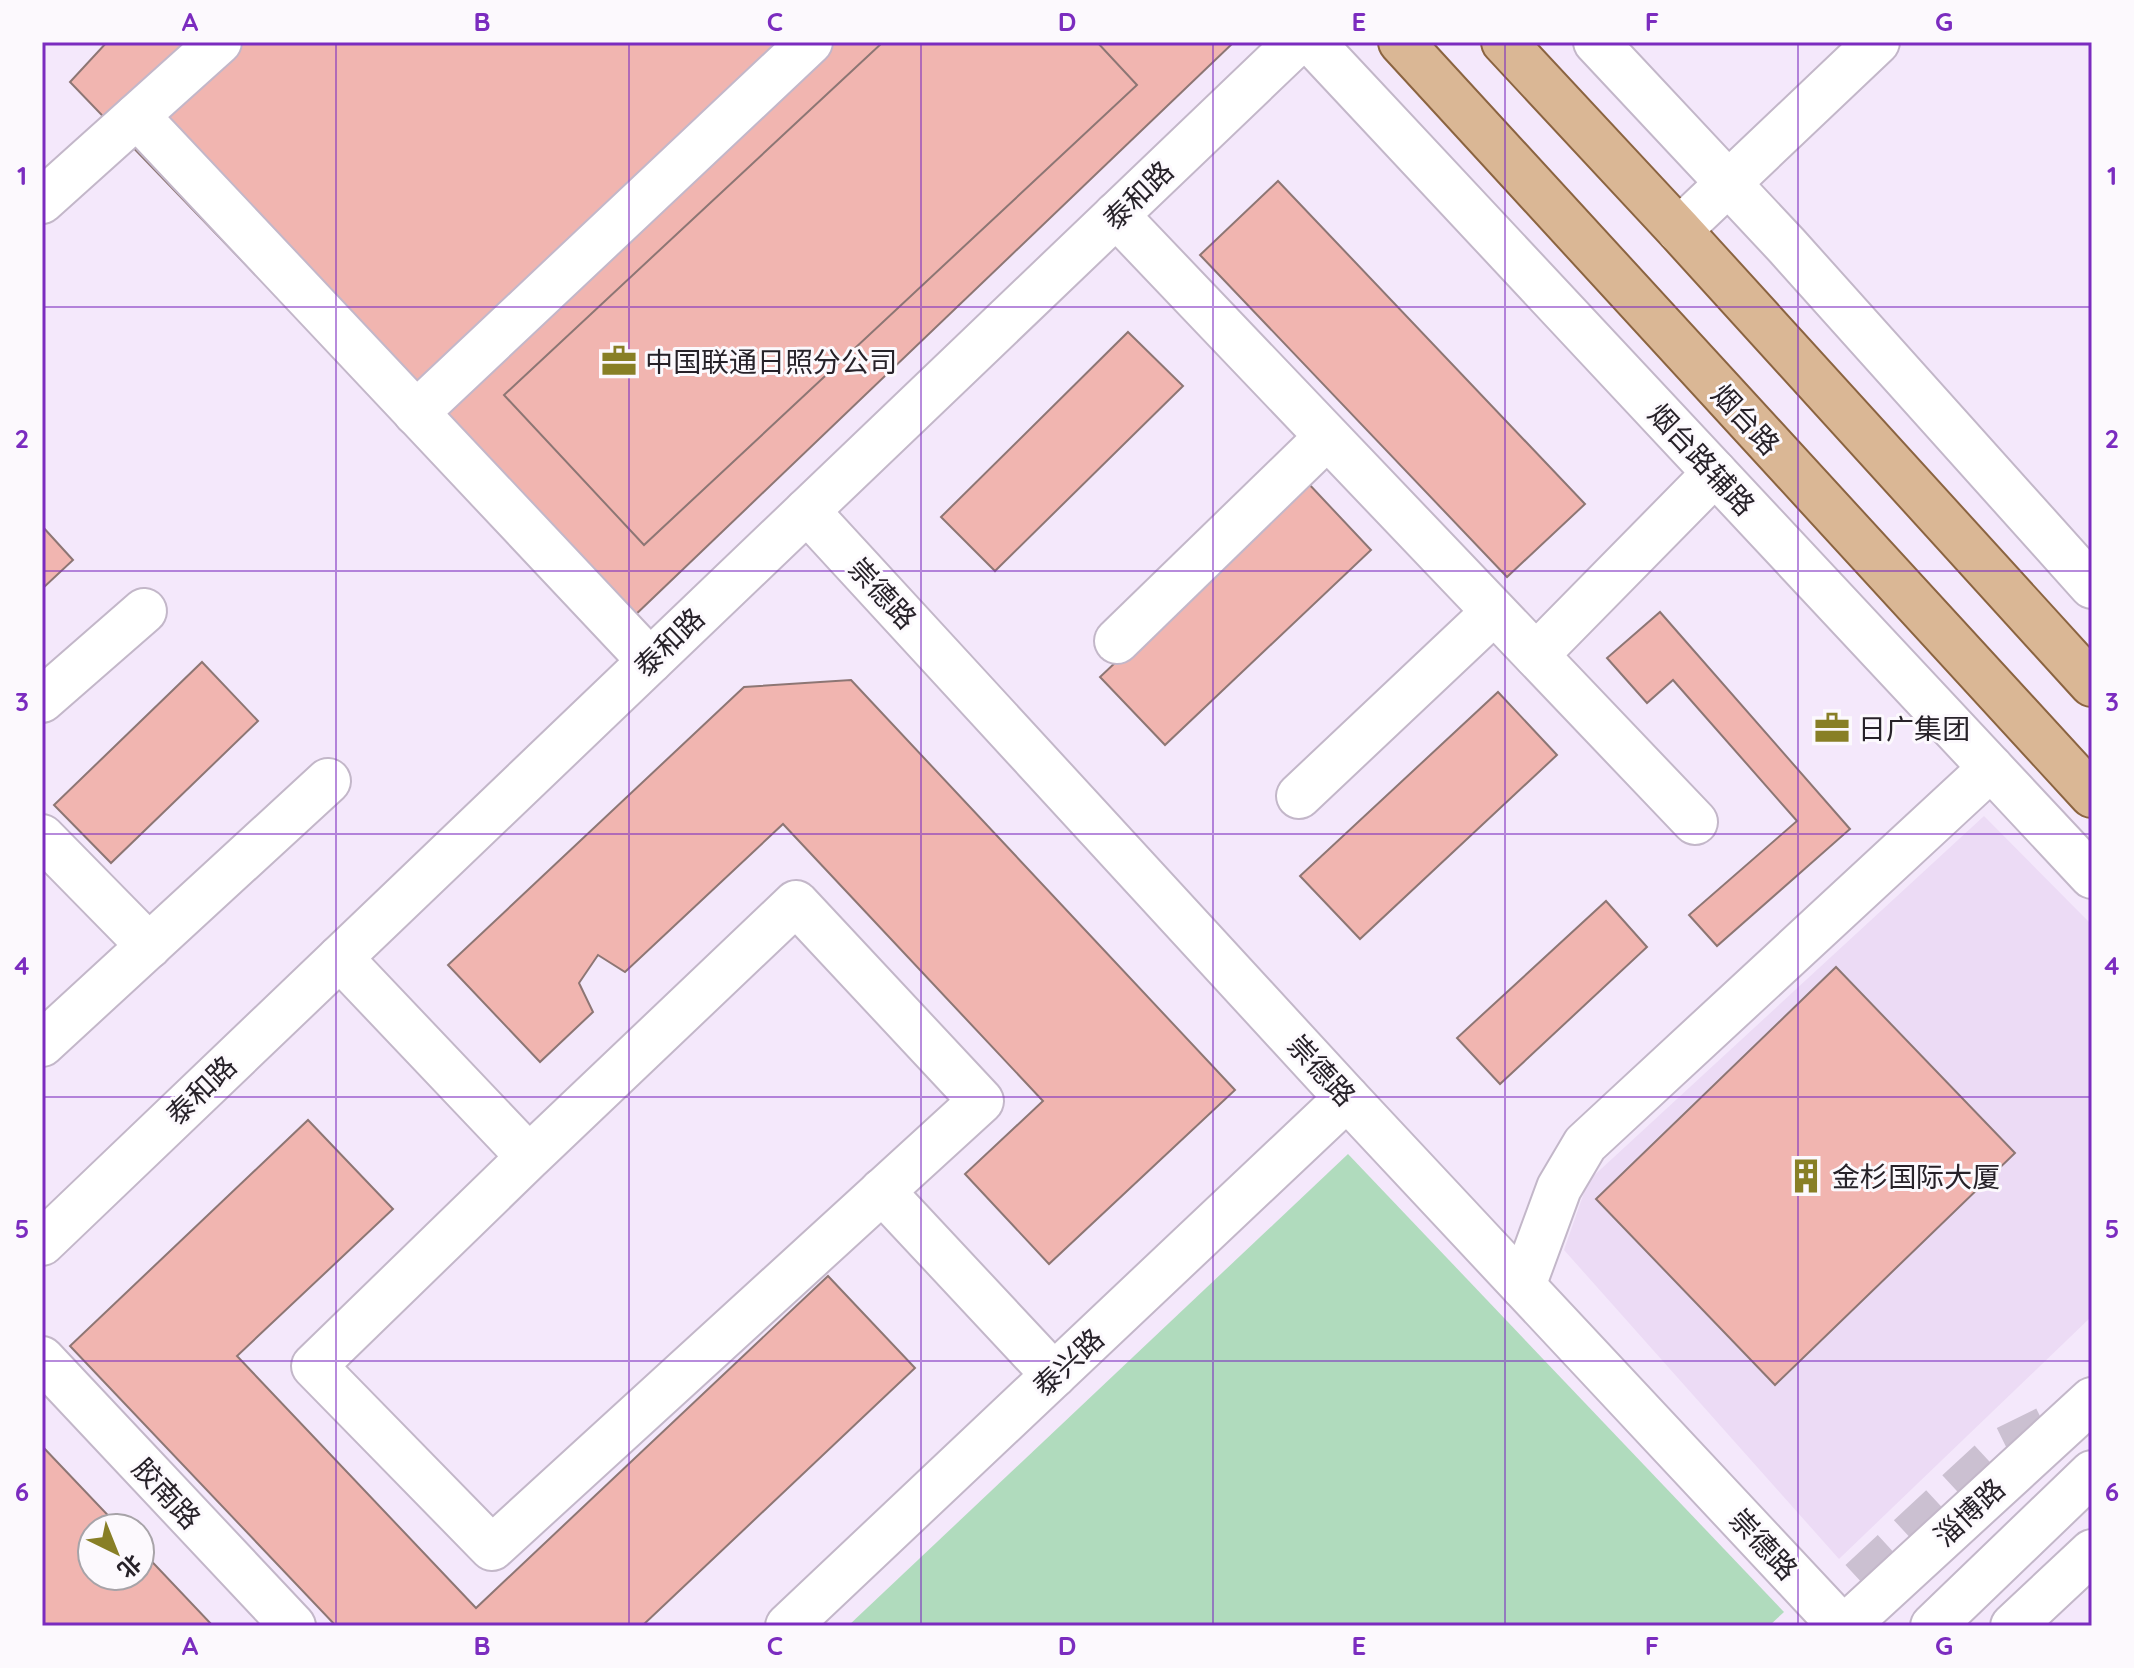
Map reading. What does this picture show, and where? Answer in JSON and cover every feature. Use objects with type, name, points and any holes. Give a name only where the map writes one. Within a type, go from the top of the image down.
[{"type":"main road","name":"烟台路","points":[[1401,42],[2092,795]]},
{"type":"main road","points":[[1504,42],[2092,684]]},
{"type":"street","points":[[42,201],[219,42]]},
{"type":"street","points":[[416,413],[810,42]]},
{"type":"street","name":"泰和路","points":[[42,1243],[1297,42]]},
{"type":"street","name":"烟台路辅路","points":[[1312,42],[2092,876]]},
{"type":"street","points":[[1596,42],[2092,586]]},
{"type":"street","points":[[1679,230],[1877,42]]},
{"type":"street","points":[[137,116],[650,661]]},
{"type":"street","points":[[1116,215],[1695,822]]},
{"type":"street","points":[[1117,641],[1327,437]]},
{"type":"street","points":[[1536,655],[1715,473]]},
{"type":"street","name":"崇德路","points":[[807,511],[1347,1098],[1844,1626]]},
{"type":"street","points":[[42,700],[144,611]]},
{"type":"street","points":[[1299,796],[1494,612]]},
{"type":"street","points":[[1523,1286],[1559,1188],[1585,1144],[1991,768]]},
{"type":"street","points":[[42,1044],[328,781]]},
{"type":"street","points":[[42,837],[149,946]]},
{"type":"street","points":[[796,903],[981,1101],[492,1548],[314,1366],[529,1157],[796,903]]},
{"type":"street","points":[[340,958],[529,1157]]},
{"type":"street","name":"泰兴路","points":[[788,1626],[1347,1098]]},
{"type":"street","points":[[882,1191],[1054,1375]]},
{"type":"street","name":"胶南路","points":[[42,1359],[293,1626]]},
{"type":"street","name":"淄博路","points":[[1844,1626],[2092,1400]]},
{"type":"street","points":[[1933,1626],[2092,1473]]},
{"type":"street","points":[[2013,1626],[2092,1552]]},
{"type":"shaded area","points":[[1984,816],[2092,925],[2092,1316],[1839,1559],[1564,1250],[1588,1181]]},
{"type":"green space","points":[[1348,1154],[1784,1612],[1769,1626],[848,1626]]},
{"type":"building","name":"中国联通日照分公司","points":[[107,42],[1234,42],[608,641],[70,82]]},
{"type":"building","points":[[883,42],[1097,42],[1137,85],[644,545],[504,395]]},
{"type":"building","points":[[1278,181],[1585,504],[1507,577],[1200,255]]},
{"type":"building","points":[[1128,332],[1183,386],[995,571],[941,517]]},
{"type":"building","points":[[1307,482],[1371,550],[1165,745],[1100,677]]},
{"type":"building","points":[[42,526],[73,560],[42,589]]},
{"type":"building","points":[[1660,612],[1850,829],[1717,946],[1689,915],[1797,821],[1673,680],[1647,703],[1607,658]]},
{"type":"building","points":[[202,662],[258,721],[111,863],[54,805]]},
{"type":"building","points":[[851,680],[1235,1090],[1049,1264],[965,1174],[1043,1101],[783,824],[625,972],[598,955],[579,983],[593,1012],[540,1062],[448,965],[744,687]]},
{"type":"building","points":[[1498,692],[1557,755],[1360,939],[1300,876]]},
{"type":"building","points":[[1606,901],[1647,947],[1500,1084],[1457,1038]]},
{"type":"building","name":"金杉国际大厦","points":[[1836,967],[2015,1153],[1775,1385],[1596,1199]]},
{"type":"building","points":[[308,1120],[393,1209],[237,1356],[476,1608],[828,1276],[915,1368],[642,1626],[336,1626],[70,1346]]},
{"type":"building","points":[[42,1446],[105,1512],[76,1512],[76,1592],[156,1592],[156,1566],[213,1626],[42,1626]]},
{"type":"tunnel","points":[[1812,1626],[2002,1450],[2065,1419]]},
{"type":"place","name":"中国联通日照分公司","points":[[619,361]]},
{"type":"place","name":"日广集团","points":[[1832,728]]},
{"type":"place","name":"金杉国际大厦","points":[[1806,1176]]}]
